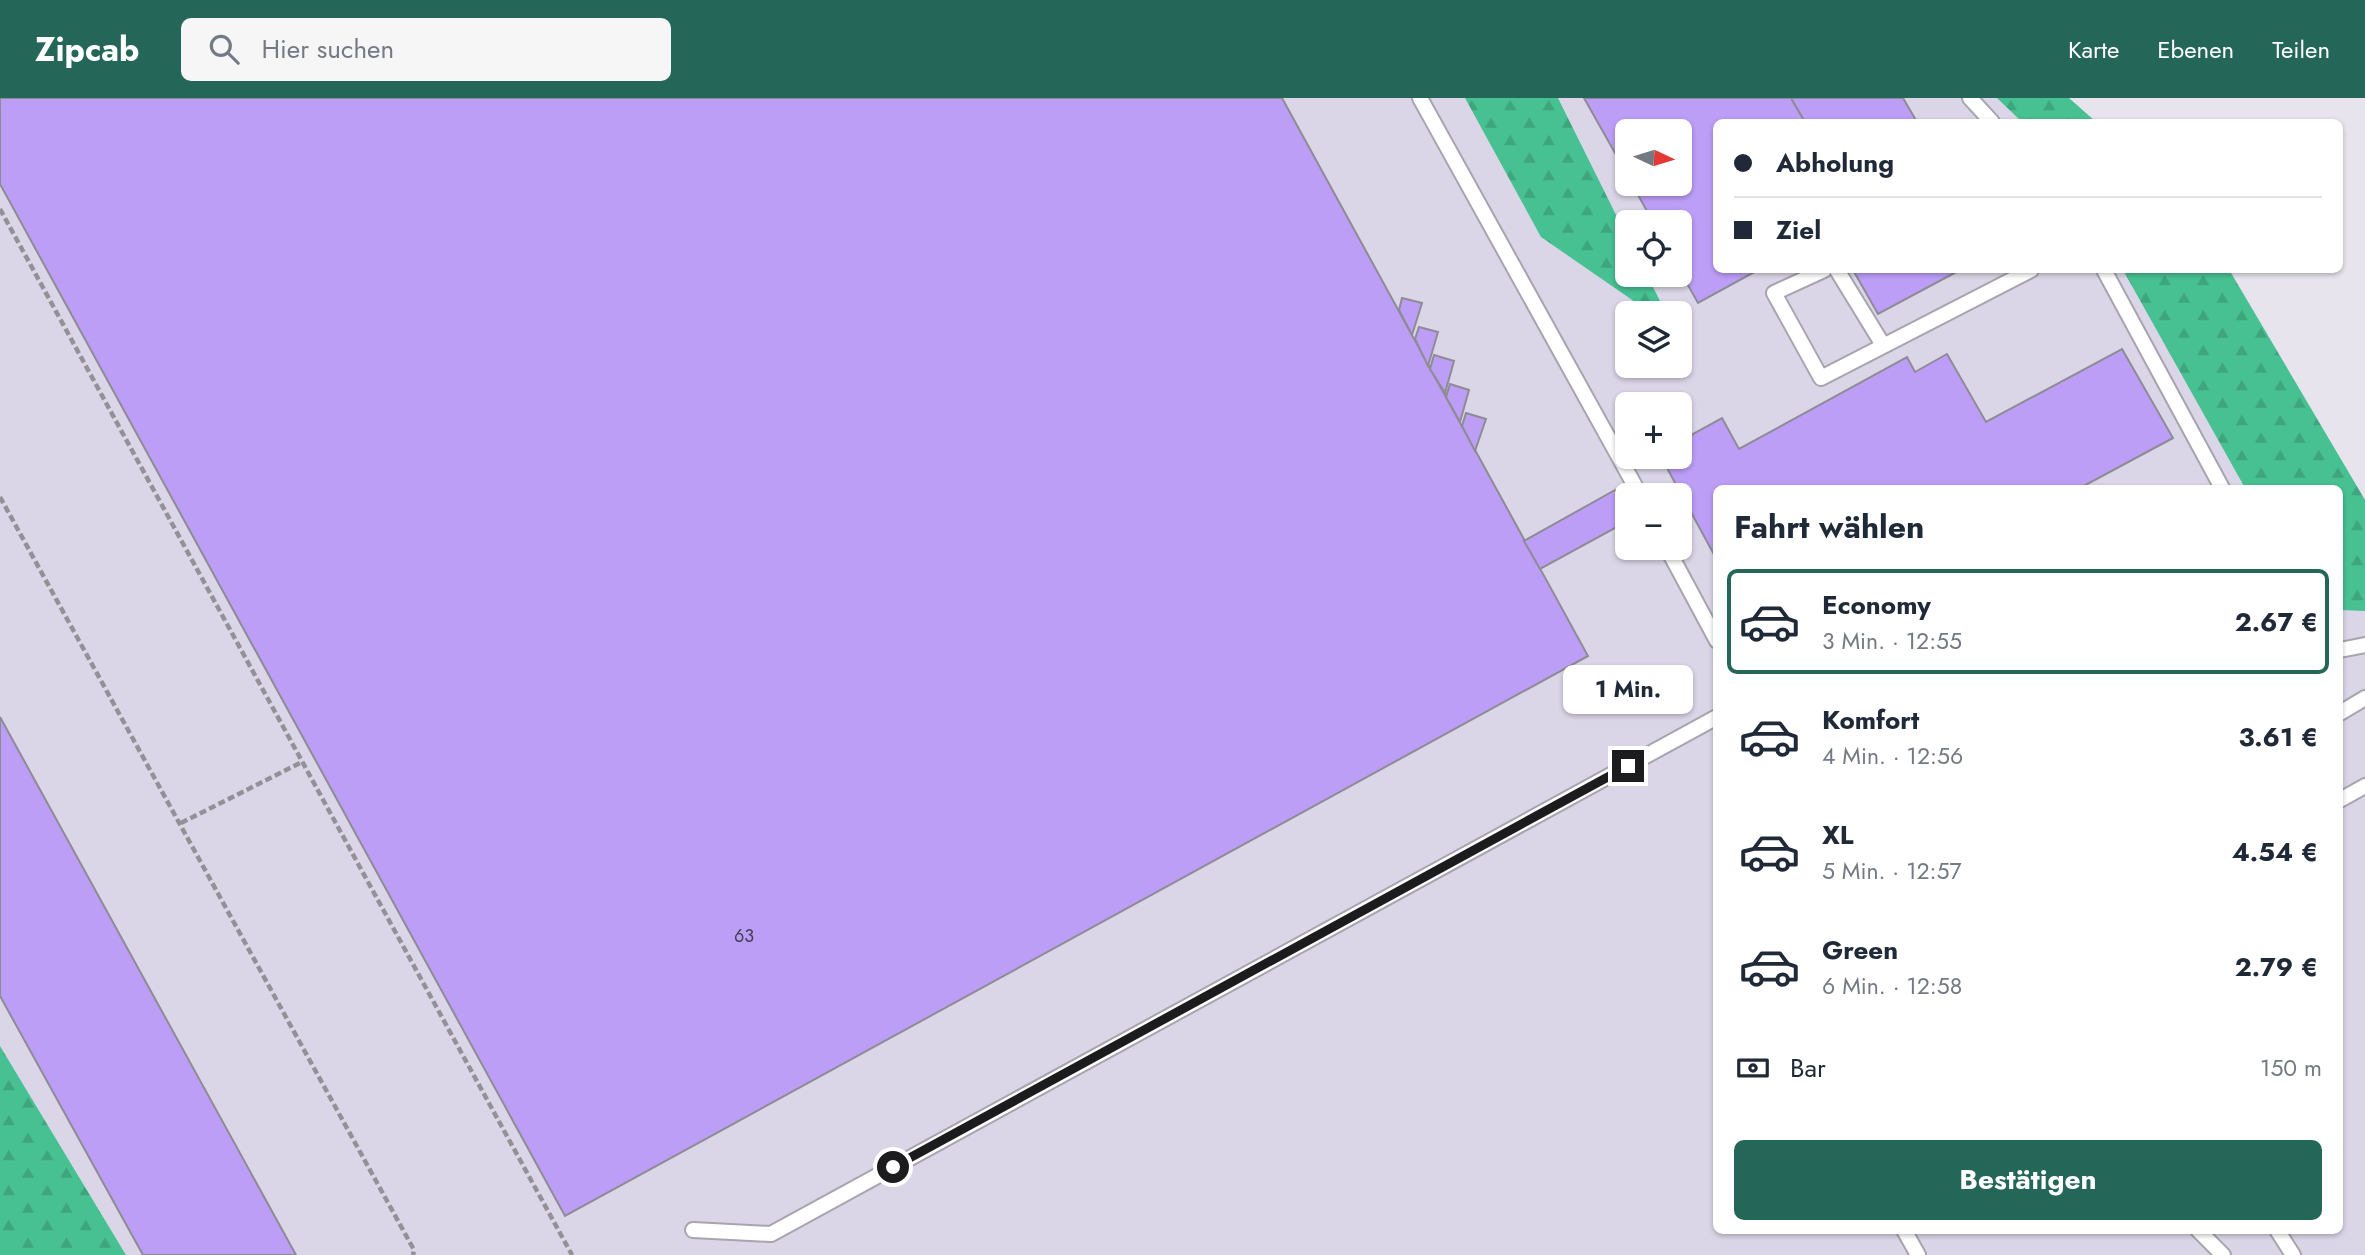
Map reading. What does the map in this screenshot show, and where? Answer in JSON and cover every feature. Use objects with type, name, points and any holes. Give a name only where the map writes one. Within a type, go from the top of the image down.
[{"type":"lane","points":[[1420,98],[1633,483]]},
{"type":"lane","points":[[1970,98],[1989,119]]},
{"type":"lane","points":[[1817,273],[1774,293],[1821,378],[2025,273]]},
{"type":"lane","points":[[1840,273],[1883,345]]},
{"type":"lane","points":[[2106,273],[2220,485]]},
{"type":"lane","points":[[1673,560],[1713,634]]},
{"type":"lane","points":[[2343,649],[2365,645]]},
{"type":"lane","points":[[2343,711],[2365,698]]},
{"type":"lane","points":[[693,1230],[771,1234],[1713,719]]},
{"type":"lane","points":[[2343,798],[2365,786]]},
{"type":"lane","points":[[1906,1234],[1917,1255]]},
{"type":"lane","points":[[2202,1234],[2223,1255]]},
{"type":"lane","points":[[2280,1234],[2293,1255]]},
{"type":"path","points":[[0,209],[572,1255]]},
{"type":"path","points":[[0,497],[414,1250],[413,1255]]},
{"type":"path","points":[[181,823],[302,762]]},
{"type":"shaded area","points":[[0,98],[2069,98],[2093,119],[1713,119],[1713,273],[2232,273],[2365,500],[2365,1255],[126,1255],[0,1046]]},
{"type":"green space","points":[[1465,98],[1558,98],[1615,213],[1615,287],[1653,287],[1660,301],[1634,301],[1541,237]]},
{"type":"green space","points":[[1997,98],[2069,98],[2093,119],[2019,119]]},
{"type":"green space","points":[[2125,273],[2231,273],[2365,500],[2365,611],[2343,610],[2343,485],[2243,485]]},
{"type":"green space","points":[[0,1046],[126,1255],[0,1255]]},
{"type":"building","points":[[0,98],[1282,98],[1588,656],[565,1216],[0,184]]},
{"type":"building","points":[[1584,98],[1791,98],[1803,119],[1713,119],[1713,273],[1753,273],[1698,303],[1689,287],[1692,287],[1692,210],[1646,210],[1639,196],[1692,196],[1692,119],[1615,119],[1615,153]]},
{"type":"building","points":[[1791,98],[1903,98],[1915,119],[1803,119]]},
{"type":"building","points":[[1855,273],[1954,273],[1878,314]]},
{"type":"building","points":[[1402,298],[1422,303],[1412,335],[1399,310]]},
{"type":"building","points":[[1419,327],[1438,332],[1428,366],[1415,339]]},
{"type":"building","points":[[2122,349],[2173,438],[2086,485],[1713,485],[1713,553],[1692,514],[1692,483],[1675,483],[1668,469],[1692,469],[1692,434],[1722,418],[1739,449],[1907,357],[1915,372],[1947,354],[1986,422]]},
{"type":"building","points":[[1434,355],[1454,361],[1445,393],[1430,369]]},
{"type":"building","points":[[1450,384],[1469,390],[1460,422],[1446,397]]},
{"type":"building","points":[[1466,413],[1486,419],[1475,451],[1462,426]]},
{"type":"building","points":[[1615,490],[1615,528],[1540,569],[1524,541]]},
{"type":"building","points":[[0,717],[296,1255],[143,1255],[0,996]]},
{"type":"route","points":[[893,1167],[1628,766]]}]
